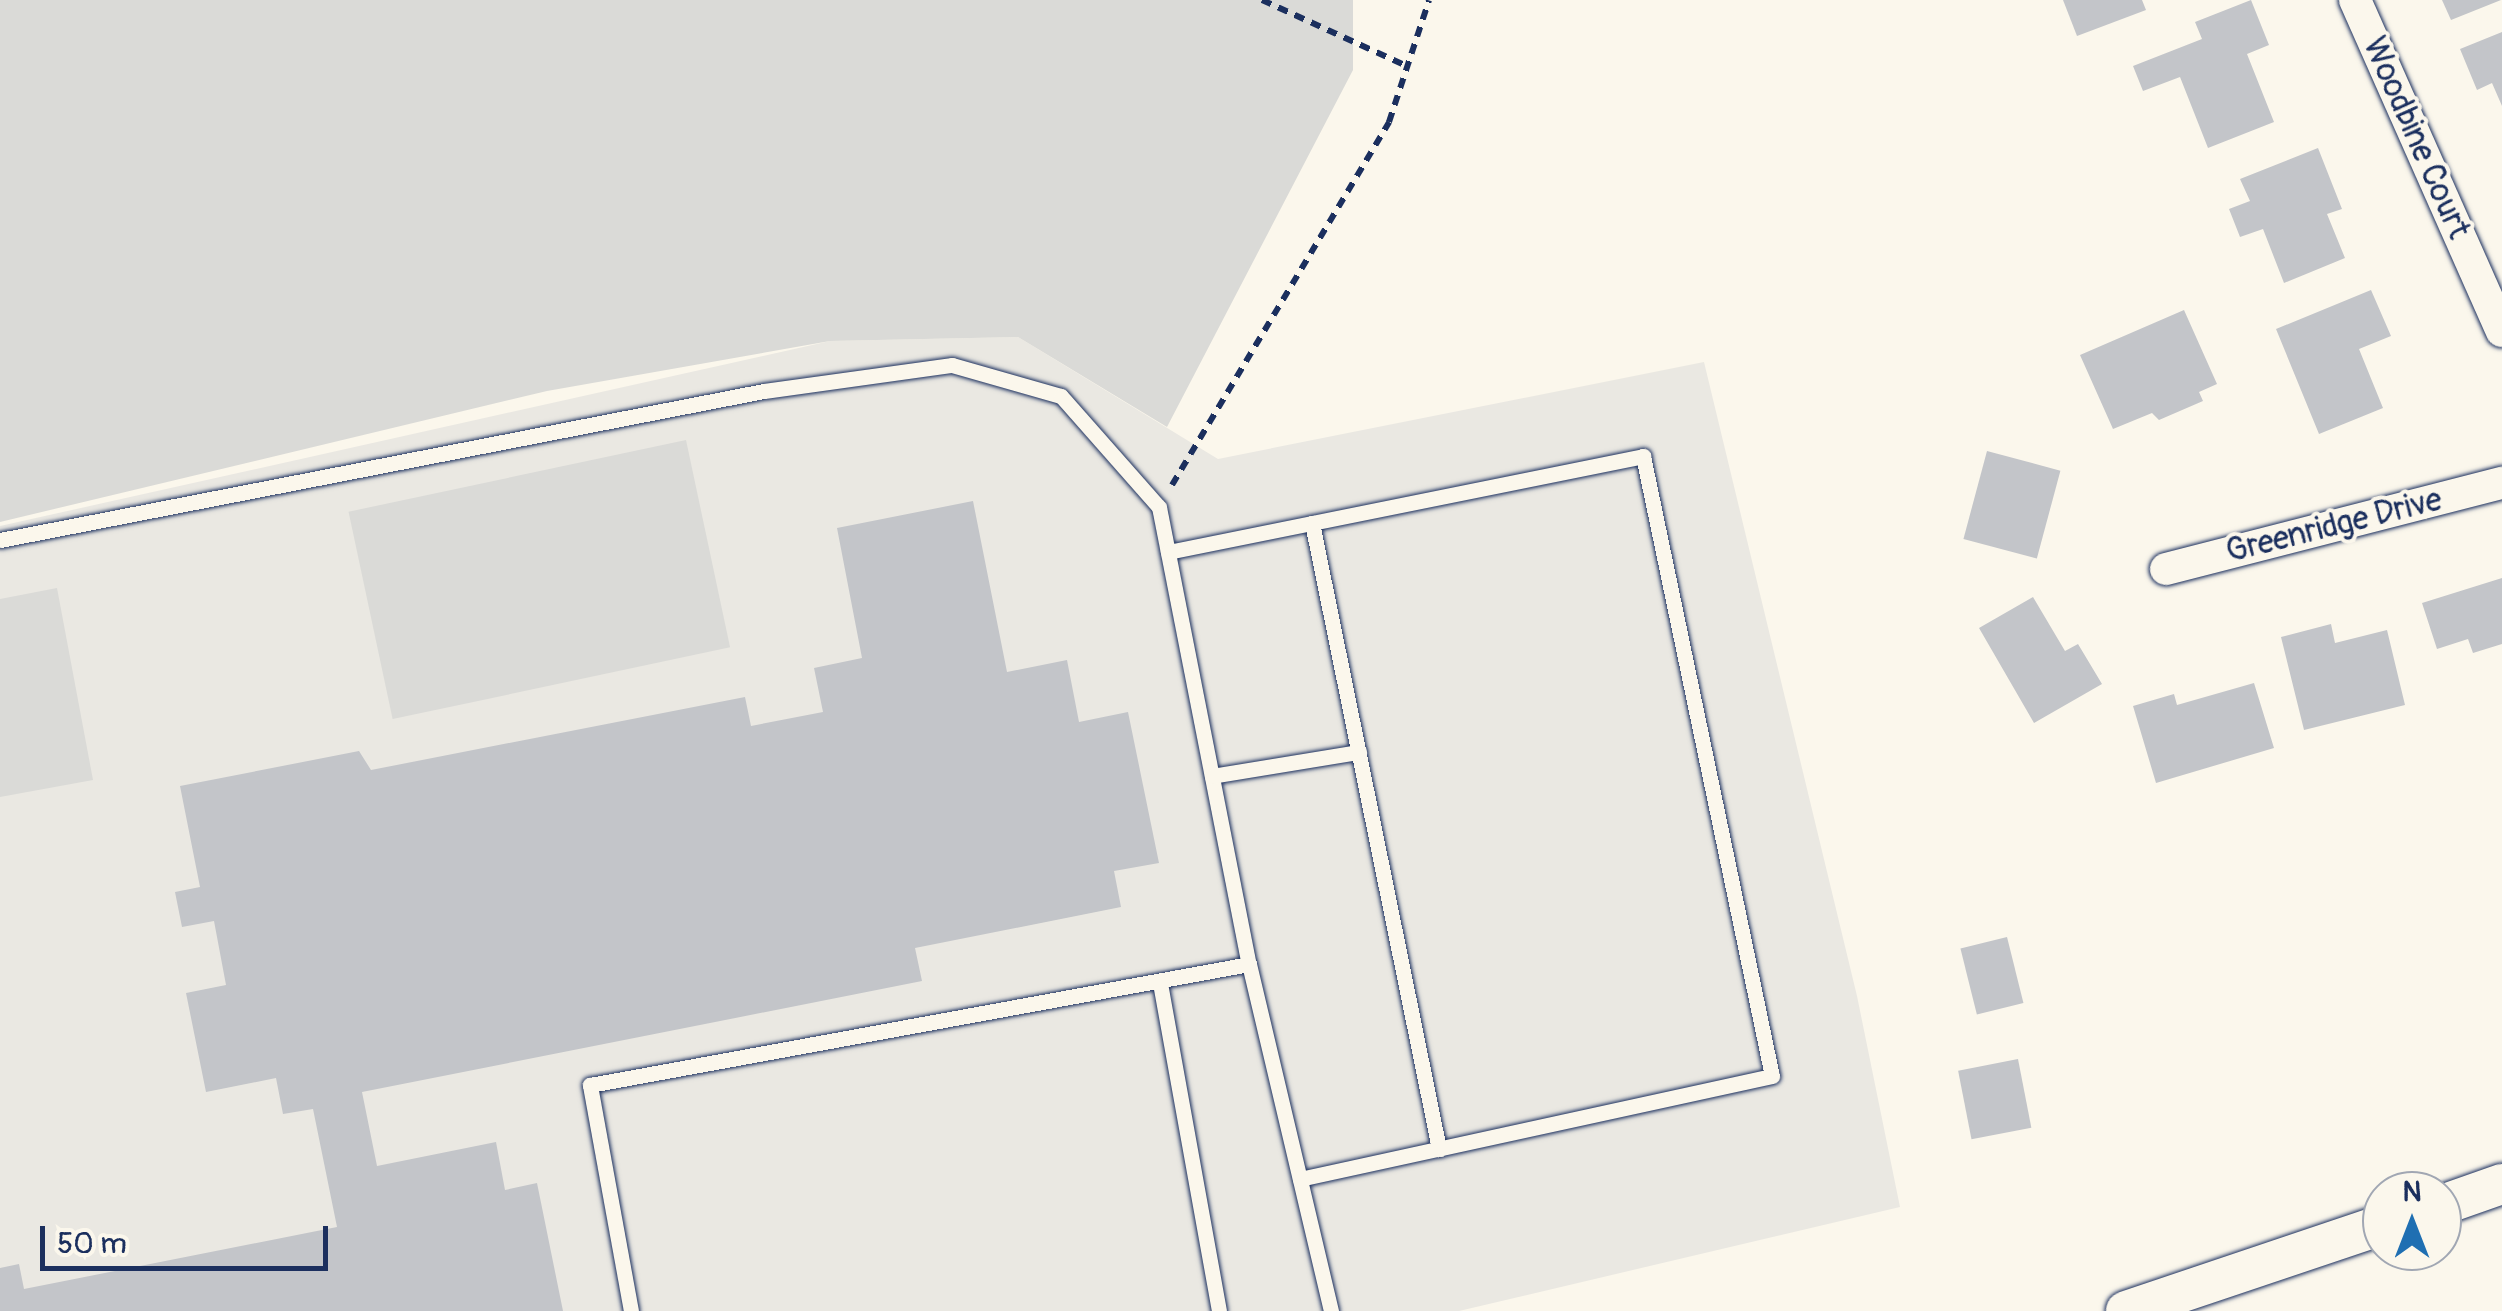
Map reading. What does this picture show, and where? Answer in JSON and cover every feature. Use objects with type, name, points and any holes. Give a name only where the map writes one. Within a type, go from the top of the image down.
[{"type":"street","name":"Woodbine Court","points":[[2355,0],[2502,330]]},
{"type":"street","name":"Greenridge Drive","points":[[2166,570],[2502,483]]},
{"type":"street","points":[[2462,1197],[2502,1184]]},
{"type":"street","points":[[2126,1311],[2362,1232]]},
{"type":"lane","points":[[0,540],[764,391],[952,365],[1061,396],[1159,507],[1249,964],[1330,1311]]},
{"type":"lane","points":[[1168,552],[1643,456],[1772,1076],[1300,1179]]},
{"type":"lane","points":[[1312,523],[1439,1149]]},
{"type":"lane","points":[[1212,776],[1359,752]]},
{"type":"lane","points":[[632,1311],[590,1084],[1249,964]]},
{"type":"lane","points":[[1160,983],[1219,1311]]},
{"type":"path","points":[[1262,0],[1407,66]]},
{"type":"path","points":[[1159,507],[1389,122],[1429,0]]},
{"type":"shaded area","points":[[0,0],[1353,0],[1353,70],[1167,427],[1018,337],[830,341],[547,391],[0,522]]},
{"type":"shaded area","points":[[1018,337],[1218,459],[1704,362],[1857,996],[1900,1207],[1459,1311],[0,1311],[0,526],[830,341]]},
{"type":"shaded area","points":[[686,440],[730,647],[393,719],[349,512]]},
{"type":"shaded area","points":[[57,588],[93,780],[0,797],[0,599]]},
{"type":"building","points":[[2063,0],[2142,0],[2146,10],[2077,36]]},
{"type":"building","points":[[2251,0],[2269,45],[2247,54],[2274,122],[2208,148],[2180,77],[2143,91],[2133,66],[2202,39],[2195,22]]},
{"type":"building","points":[[2442,0],[2501,0],[2451,20]]},
{"type":"building","points":[[2502,32],[2502,106],[2492,83],[2477,90],[2460,49]]},
{"type":"building","points":[[2318,148],[2342,209],[2327,214],[2345,258],[2284,283],[2263,229],[2240,237],[2229,209],[2250,201],[2240,179]]},
{"type":"building","points":[[2371,290],[2391,336],[2359,349],[2383,408],[2319,434],[2276,329]]},
{"type":"building","points":[[2184,310],[2217,384],[2199,392],[2203,401],[2159,420],[2152,413],[2113,429],[2080,355]]},
{"type":"building","points":[[1987,451],[2060,471],[2037,559],[1963,539]]},
{"type":"building","points":[[973,501],[1007,672],[1067,660],[1079,722],[1128,712],[1159,863],[1114,871],[1121,907],[915,948],[922,981],[362,1092],[377,1166],[496,1142],[505,1190],[537,1183],[563,1311],[0,1311],[0,1268],[19,1264],[24,1289],[337,1227],[313,1109],[283,1114],[276,1078],[206,1092],[186,993],[226,985],[214,921],[182,927],[175,892],[200,887],[180,786],[359,751],[371,770],[745,697],[751,726],[823,712],[814,668],[862,658],[837,528]]},
{"type":"building","points":[[2502,578],[2502,644],[2473,653],[2468,639],[2437,649],[2422,603]]},
{"type":"building","points":[[2033,597],[2065,651],[2078,644],[2102,684],[2034,723],[1979,628]]},
{"type":"building","points":[[2331,624],[2335,643],[2387,630],[2405,705],[2304,730],[2281,637]]},
{"type":"building","points":[[2254,683],[2274,748],[2156,783],[2133,706],[2174,694],[2177,705]]},
{"type":"building","points":[[2007,937],[2023,1003],[1977,1015],[1960,949]]},
{"type":"building","points":[[2018,1059],[2031,1128],[1971,1139],[1958,1071]]}]
